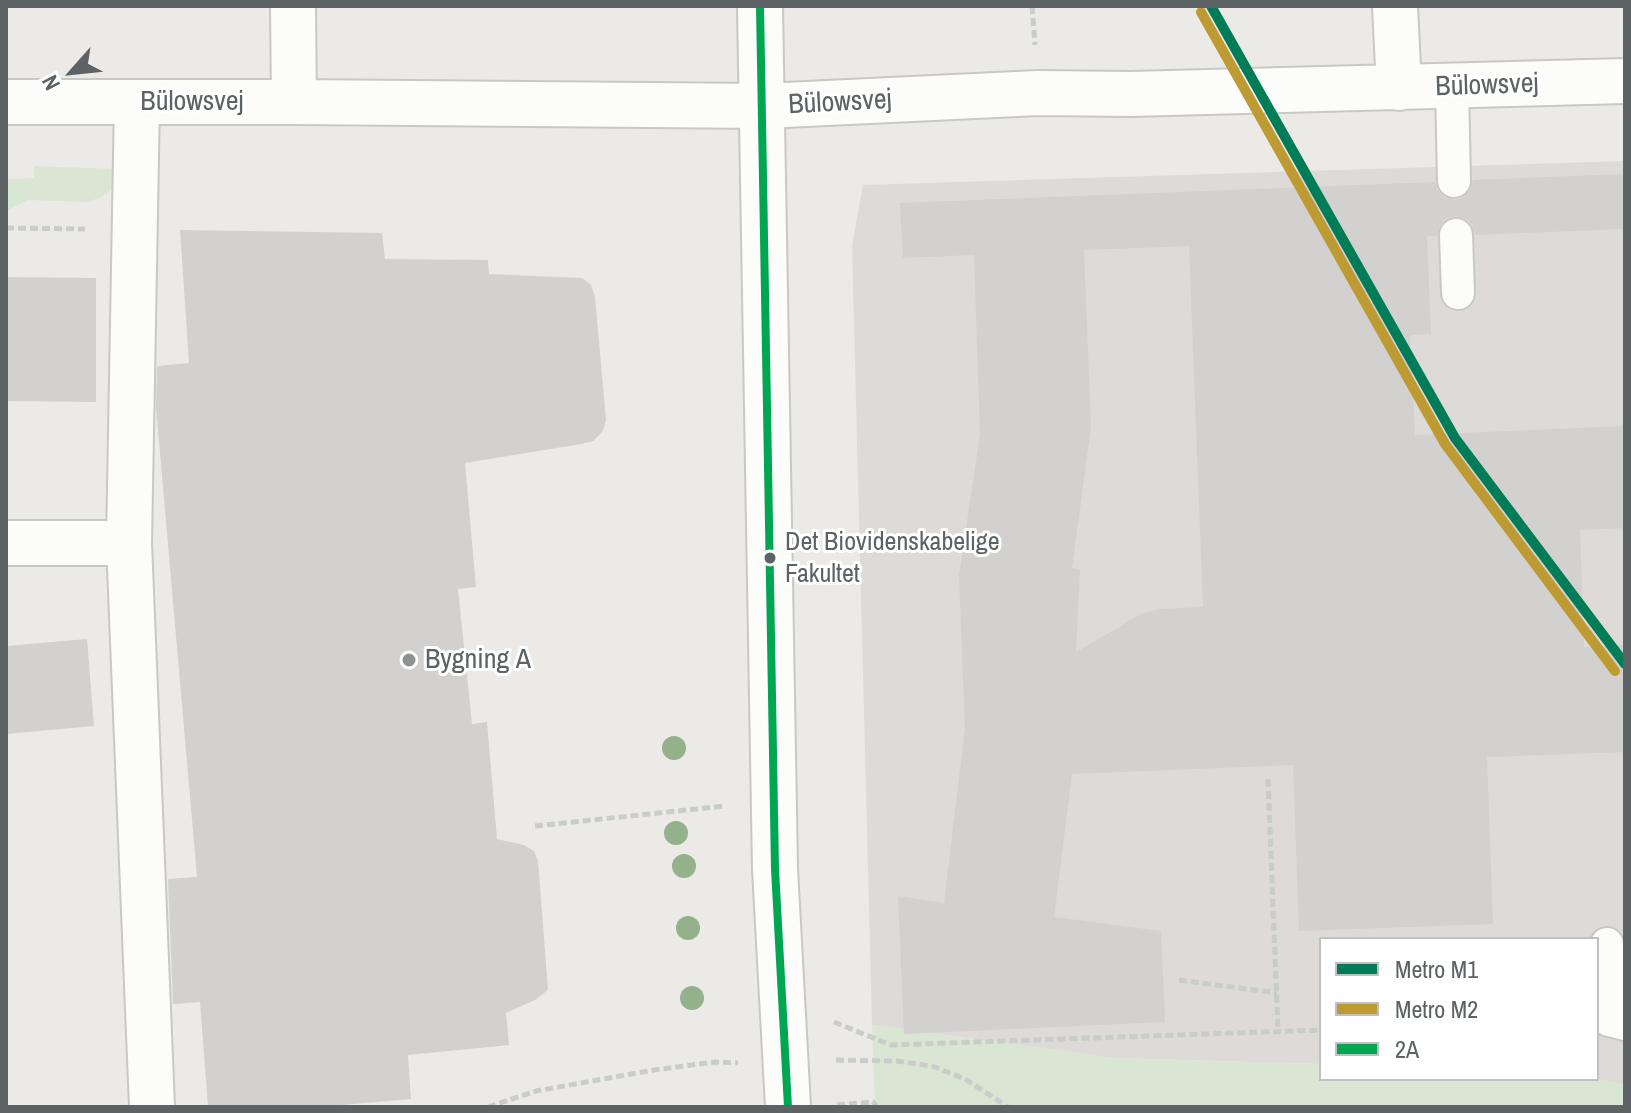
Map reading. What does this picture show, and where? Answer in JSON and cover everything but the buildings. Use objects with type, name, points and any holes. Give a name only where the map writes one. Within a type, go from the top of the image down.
[{"type":"street","points":[[293,6],[294,102]]},
{"type":"street","points":[[760,6],[774,802],[788,1107]]},
{"type":"street","points":[[1395,6],[1399,88]]},
{"type":"street","name":"Bülowsvej","points":[[6,102],[764,106],[1038,93],[1452,88],[1625,81]]},
{"type":"street","points":[[137,102],[129,543],[152,1107]]},
{"type":"street","points":[[6,543],[129,543]]},
{"type":"lane","points":[[1452,88],[1454,181]]},
{"type":"lane","points":[[1456,235],[1458,293]]},
{"type":"lane","points":[[1607,944],[1609,1020],[1625,1024]]},
{"type":"path","points":[[6,228],[136,229]]},
{"type":"path","points":[[1268,779],[1278,1031]]},
{"type":"path","points":[[535,826],[774,802]]},
{"type":"path","points":[[1179,980],[1277,993]]},
{"type":"path","points":[[781,1001],[891,1045],[1319,1030]]},
{"type":"shaded area","points":[[1625,161],[1625,1085],[1599,1079],[1599,937],[1319,937],[1319,1064],[1114,1058],[872,1025],[852,246],[863,185]]},
{"type":"green space","points":[[34,166],[117,169],[117,179],[111,190],[100,198],[86,202],[28,200],[6,211],[6,179],[34,178]]},
{"type":"green space","points":[[872,1025],[1114,1058],[1319,1064],[1319,1081],[1599,1079],[1625,1085],[1625,1107],[875,1107]]},
{"type":"metro line","name":"M1","points":[[1211,6],[1455,438],[1625,664]]},
{"type":"metro line","name":"M2","points":[[1201,12],[1445,444],[1615,671]]},
{"type":"transit line","name":"2A","points":[[760,6],[775,869],[788,1107]]},
{"type":"place","name":"Det Biovidenskabelige Fakultet","points":[[770,558]]},
{"type":"place","name":"Bygning A","points":[[409,660]]}]
